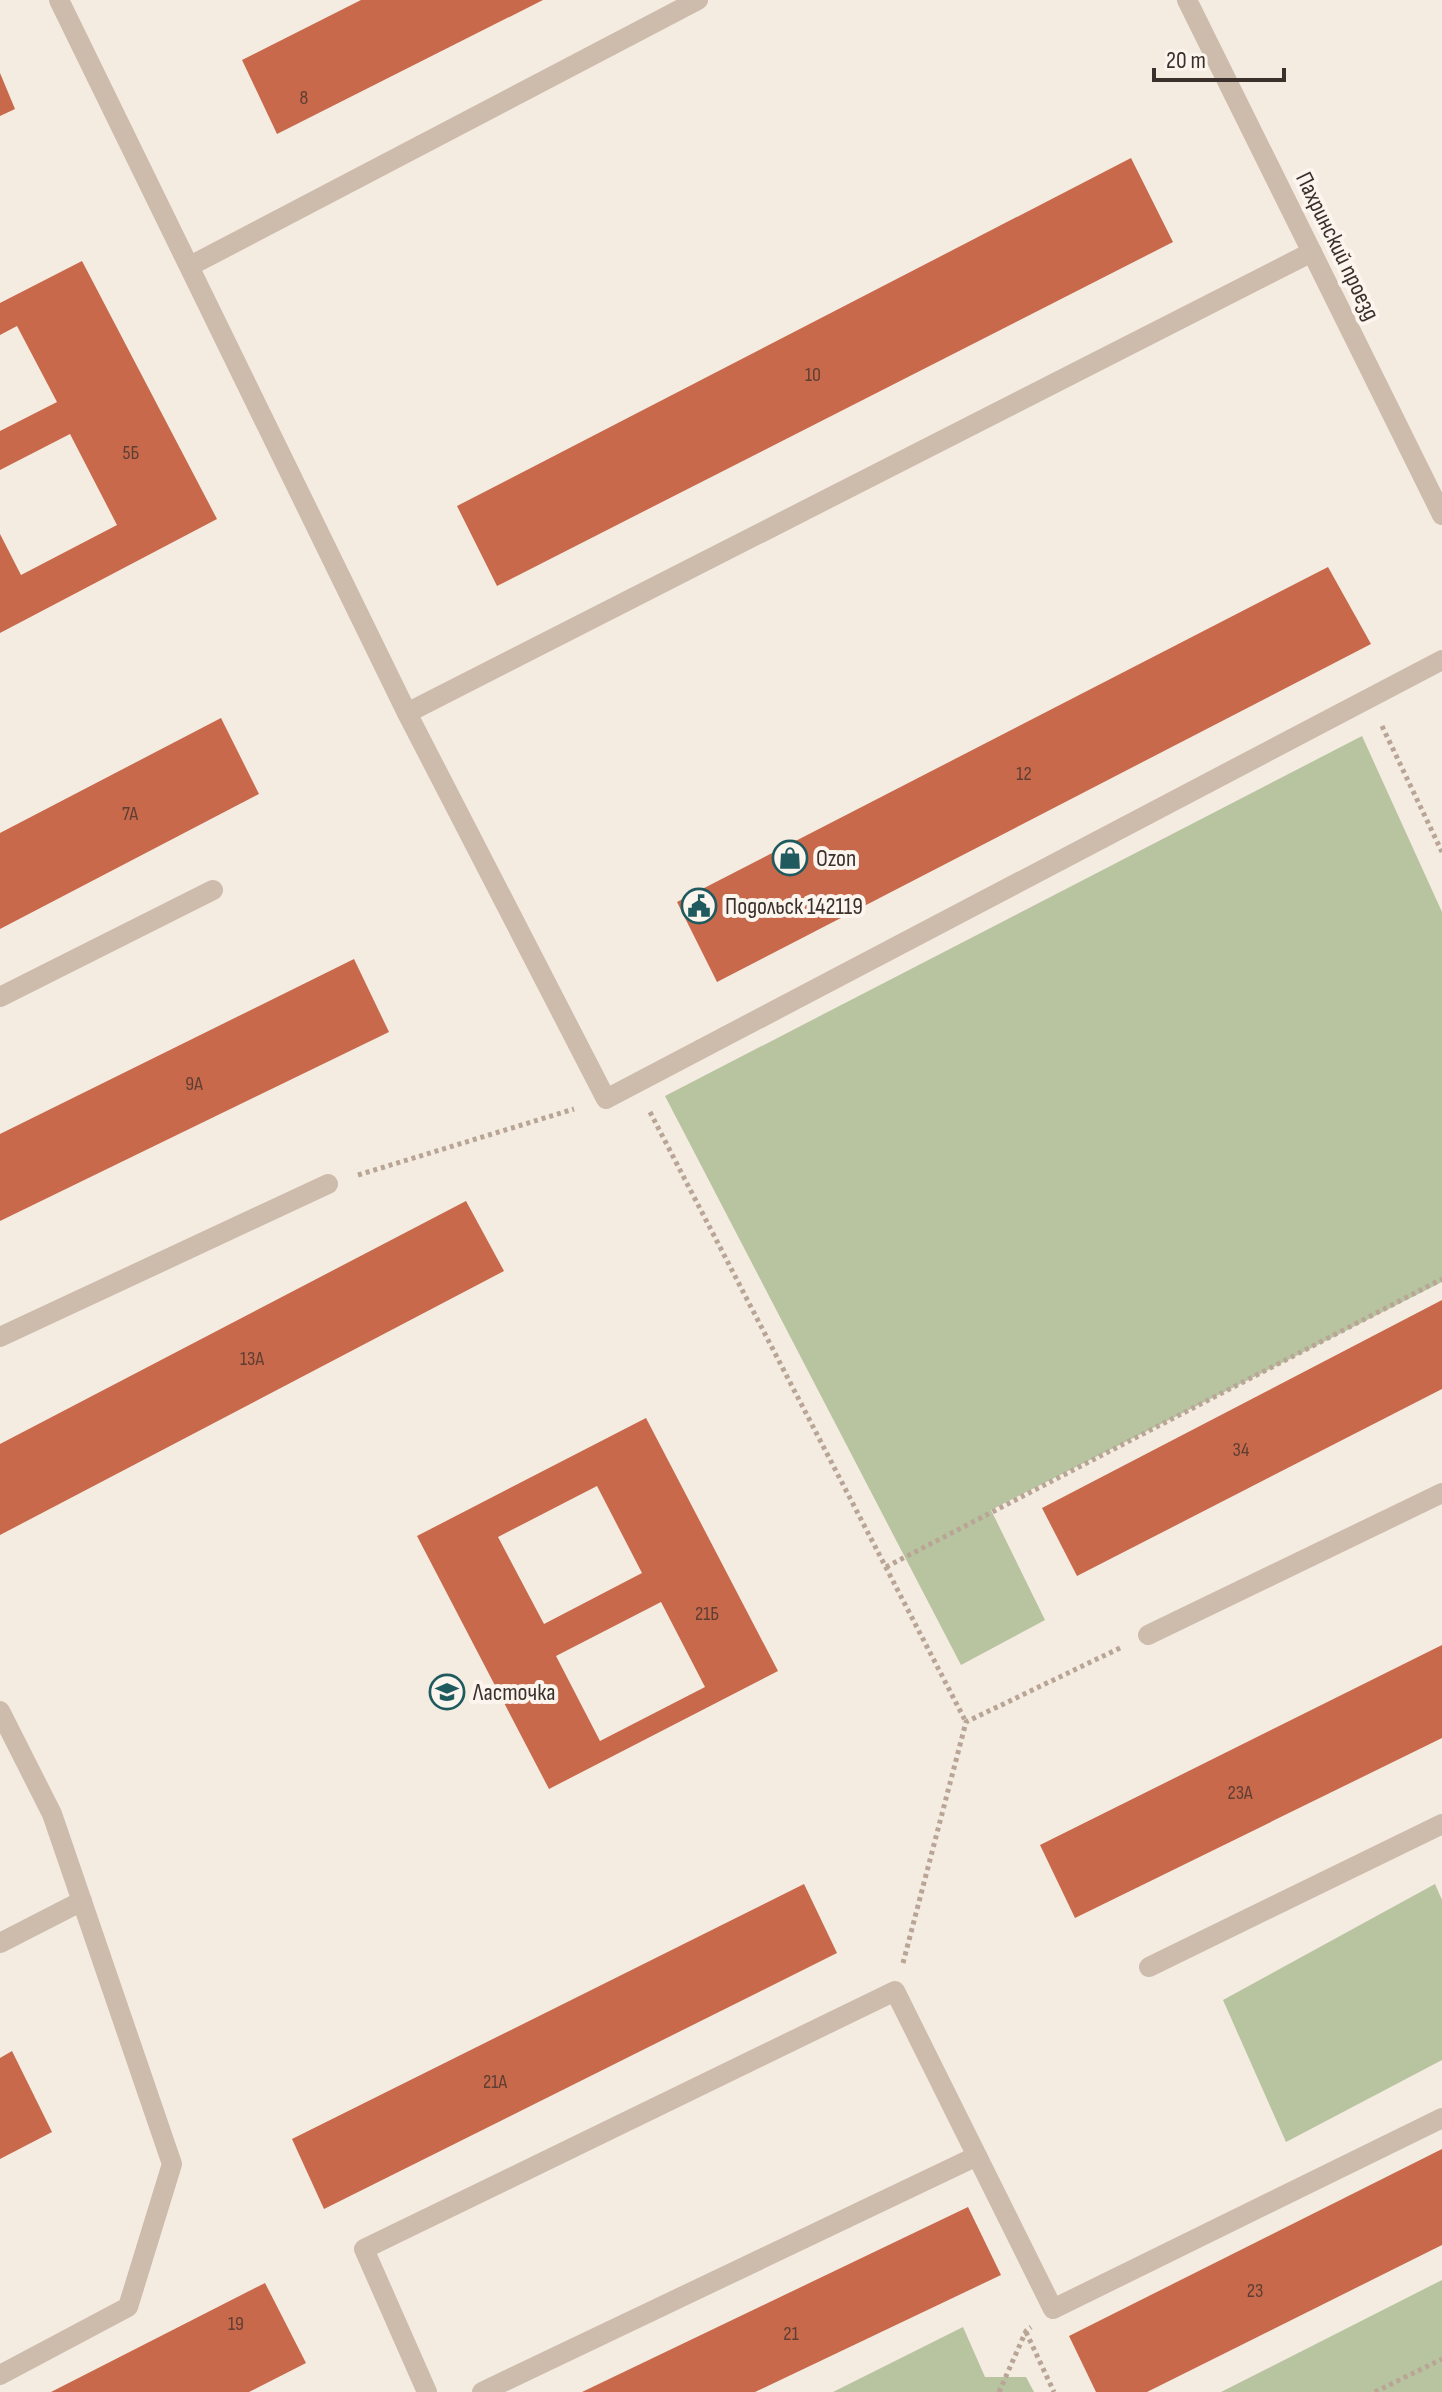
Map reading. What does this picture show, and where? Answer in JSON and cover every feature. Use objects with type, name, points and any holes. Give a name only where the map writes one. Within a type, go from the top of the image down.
[{"type":"street","points":[[59,0],[407,713],[606,1099],[1442,660]]},
{"type":"street","points":[[190,266],[698,0]]},
{"type":"street","name":"Пахринский проезд","points":[[1187,0],[1442,515]]},
{"type":"street","points":[[407,713],[1312,252]]},
{"type":"street","points":[[0,997],[213,890]]},
{"type":"street","points":[[0,1337],[328,1184]]},
{"type":"street","points":[[1148,1635],[1442,1493]]},
{"type":"street","points":[[0,1711],[52,1814],[172,2164],[128,2307],[0,2375]]},
{"type":"street","points":[[1149,1967],[1442,1824]]},
{"type":"street","points":[[0,1943],[82,1901]]},
{"type":"street","points":[[427,2392],[364,2249],[895,1991],[1053,2309],[1442,2118]]},
{"type":"street","points":[[482,2392],[977,2156]]},
{"type":"path","points":[[1369,698],[1442,852]]},
{"type":"path","points":[[636,1083],[966,1722],[895,1991]]},
{"type":"path","points":[[328,1184],[606,1099]]},
{"type":"path","points":[[886,1567],[1442,1279]]},
{"type":"path","points":[[966,1722],[1148,1635]]},
{"type":"path","points":[[999,2392],[1026,2331],[1054,2392]]},
{"type":"path","points":[[1375,2392],[1442,2359]]},
{"type":"green space","points":[[1362,736],[1442,912],[1442,1282],[991,1510],[1045,1620],[961,1665],[665,1096]]},
{"type":"green space","points":[[1435,1884],[1442,1900],[1442,2060],[1286,2142],[1223,2000]]},
{"type":"green space","points":[[1442,2280],[1442,2392],[1221,2392]]},
{"type":"green space","points":[[963,2327],[985,2377],[1026,2377],[1034,2392],[833,2392]]},
{"type":"building","points":[[361,0],[543,0],[277,134],[242,60]]},
{"type":"building","points":[[0,73],[15,109],[0,116]]},
{"type":"building","points":[[1131,158],[1173,242],[497,586],[457,506]]},
{"type":"building","points":[[82,261],[217,519],[0,633],[0,534],[21,575],[117,525],[70,434],[0,470],[0,431],[57,402],[17,326],[0,335],[0,303]]},
{"type":"building","points":[[1328,567],[1371,644],[717,982],[677,902]]},
{"type":"building","points":[[221,718],[259,794],[0,929],[0,833]]},
{"type":"building","points":[[354,959],[389,1032],[0,1221],[0,1134]]},
{"type":"building","points":[[466,1201],[504,1271],[0,1535],[0,1444]]},
{"type":"building","points":[[1442,1300],[1442,1389],[1077,1576],[1042,1508]]},
{"type":"building","points":[[646,1418],[778,1671],[549,1789],[417,1536]],"holes":[[[597,1486],[642,1573],[544,1624],[498,1537]],[[661,1602],[705,1687],[600,1741],[556,1656]]]},
{"type":"building","points":[[1442,1645],[1442,1738],[1075,1918],[1040,1845]]},
{"type":"building","points":[[804,1884],[837,1953],[324,2209],[292,2139]]},
{"type":"building","points":[[12,2051],[52,2132],[0,2159],[0,2058]]},
{"type":"building","points":[[1442,2149],[1442,2245],[1147,2392],[1096,2392],[1069,2336]]},
{"type":"building","points":[[968,2207],[1001,2275],[755,2392],[582,2392]]},
{"type":"building","points":[[265,2283],[306,2363],[249,2392],[51,2392]]},
{"type":"place","name":"Ozon","points":[[790,858]]},
{"type":"place","name":"Подольск 142119","points":[[699,906]]},
{"type":"place","name":"Ласточка","points":[[447,1692]]}]
